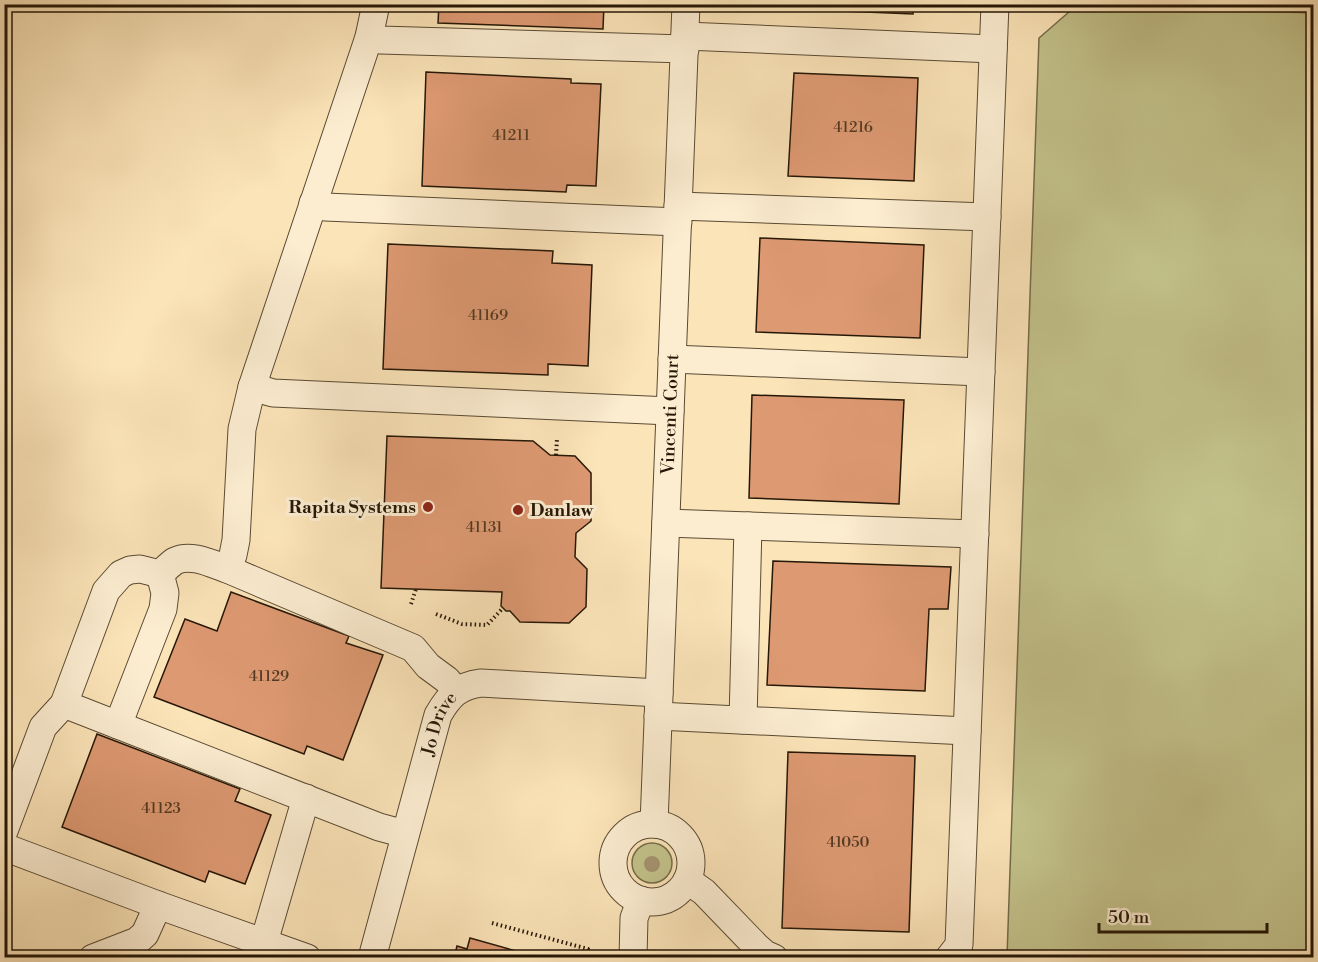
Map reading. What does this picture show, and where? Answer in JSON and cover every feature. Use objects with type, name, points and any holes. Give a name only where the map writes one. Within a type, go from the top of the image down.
[{"type":"street","points":[[227,569],[236,540],[242,429],[252,387],[369,37],[376,4]]},
{"type":"street","name":"Vincenti Court","points":[[654,824],[686,4]]},
{"type":"street","points":[[949,957],[959,945],[995,4]]},
{"type":"street","points":[[369,37],[380,40],[685,42],[993,49]]},
{"type":"street","points":[[312,203],[325,207],[987,217]]},
{"type":"street","points":[[672,359],[981,372]]},
{"type":"street","points":[[252,387],[273,393],[670,411]]},
{"type":"street","points":[[666,523],[975,534]]},
{"type":"street","points":[[743,720],[748,526]]},
{"type":"street","points":[[160,574],[175,561],[185,559],[197,559],[227,569],[413,648],[428,666],[447,680],[456,691]]},
{"type":"street","points":[[4,831],[43,727],[64,704],[106,591],[121,574],[130,570],[140,569],[160,574]]},
{"type":"street","points":[[118,725],[163,609],[165,593],[160,574]]},
{"type":"street","name":"Jo Drive","points":[[372,957],[438,715],[456,691],[468,685],[481,683],[658,704],[743,720],[967,731]]},
{"type":"street","points":[[64,704],[379,827],[405,834]]},
{"type":"street","points":[[264,942],[306,798]]},
{"type":"street","points":[[654,824],[677,833],[685,843],[690,855],[691,867],[687,880],[679,891],[668,899],[655,902],[630,896],[616,877],[614,866],[615,853],[620,841],[629,832],[641,826],[654,824]]},
{"type":"street","points":[[4,847],[158,905],[307,957]]},
{"type":"street","points":[[687,880],[704,892],[765,954],[774,957]]},
{"type":"street","points":[[633,957],[634,918],[641,900]]},
{"type":"street","points":[[93,957],[137,941],[145,934],[158,905]]},
{"type":"path","points":[[556,455],[557,439]]},
{"type":"path","points":[[411,604],[416,589]]},
{"type":"path","points":[[436,614],[462,624],[487,625],[504,608]]},
{"type":"path","points":[[492,923],[588,949],[592,957]]},
{"type":"shaded area","points":[[1077,5],[1313,13],[1313,957],[1007,957],[1039,38]]},
{"type":"shaded area","points":[[652,843],[660,844],[666,849],[671,855],[671,871],[666,877],[660,882],[652,883],[644,882],[638,877],[633,871],[632,863],[633,855],[638,849],[644,844]]},
{"type":"building","points":[[439,4],[604,4],[603,29],[438,23]]},
{"type":"building","points":[[769,4],[914,4],[913,14],[769,8]]},
{"type":"building","points":[[426,72],[571,79],[571,83],[601,84],[596,186],[567,185],[566,192],[422,186]]},
{"type":"building","points":[[794,73],[918,78],[914,181],[788,176]]},
{"type":"building","points":[[760,238],[924,245],[920,338],[756,332]]},
{"type":"building","points":[[388,244],[553,251],[552,263],[592,265],[588,366],[548,364],[548,375],[383,369]]},
{"type":"building","points":[[752,395],[904,400],[899,504],[749,498]]},
{"type":"building","points":[[387,436],[533,441],[550,455],[575,456],[591,473],[591,521],[576,533],[575,557],[587,569],[586,607],[569,623],[520,622],[510,611],[506,611],[501,606],[502,592],[381,588]]},
{"type":"building","points":[[773,561],[951,567],[948,609],[929,609],[925,691],[767,685]]},
{"type":"building","points":[[231,592],[349,636],[346,643],[383,655],[343,760],[307,746],[304,754],[154,697],[185,619],[217,631]]},
{"type":"building","points":[[97,734],[240,789],[235,801],[271,815],[245,884],[209,871],[205,882],[62,827]]},
{"type":"building","points":[[788,752],[915,756],[909,932],[782,928]]},
{"type":"building","points":[[470,938],[541,958],[454,958],[457,946],[467,949]]},
{"type":"place","name":"Rapita Systems","points":[[428,507]]},
{"type":"place","name":"Danlaw","points":[[518,510]]}]
